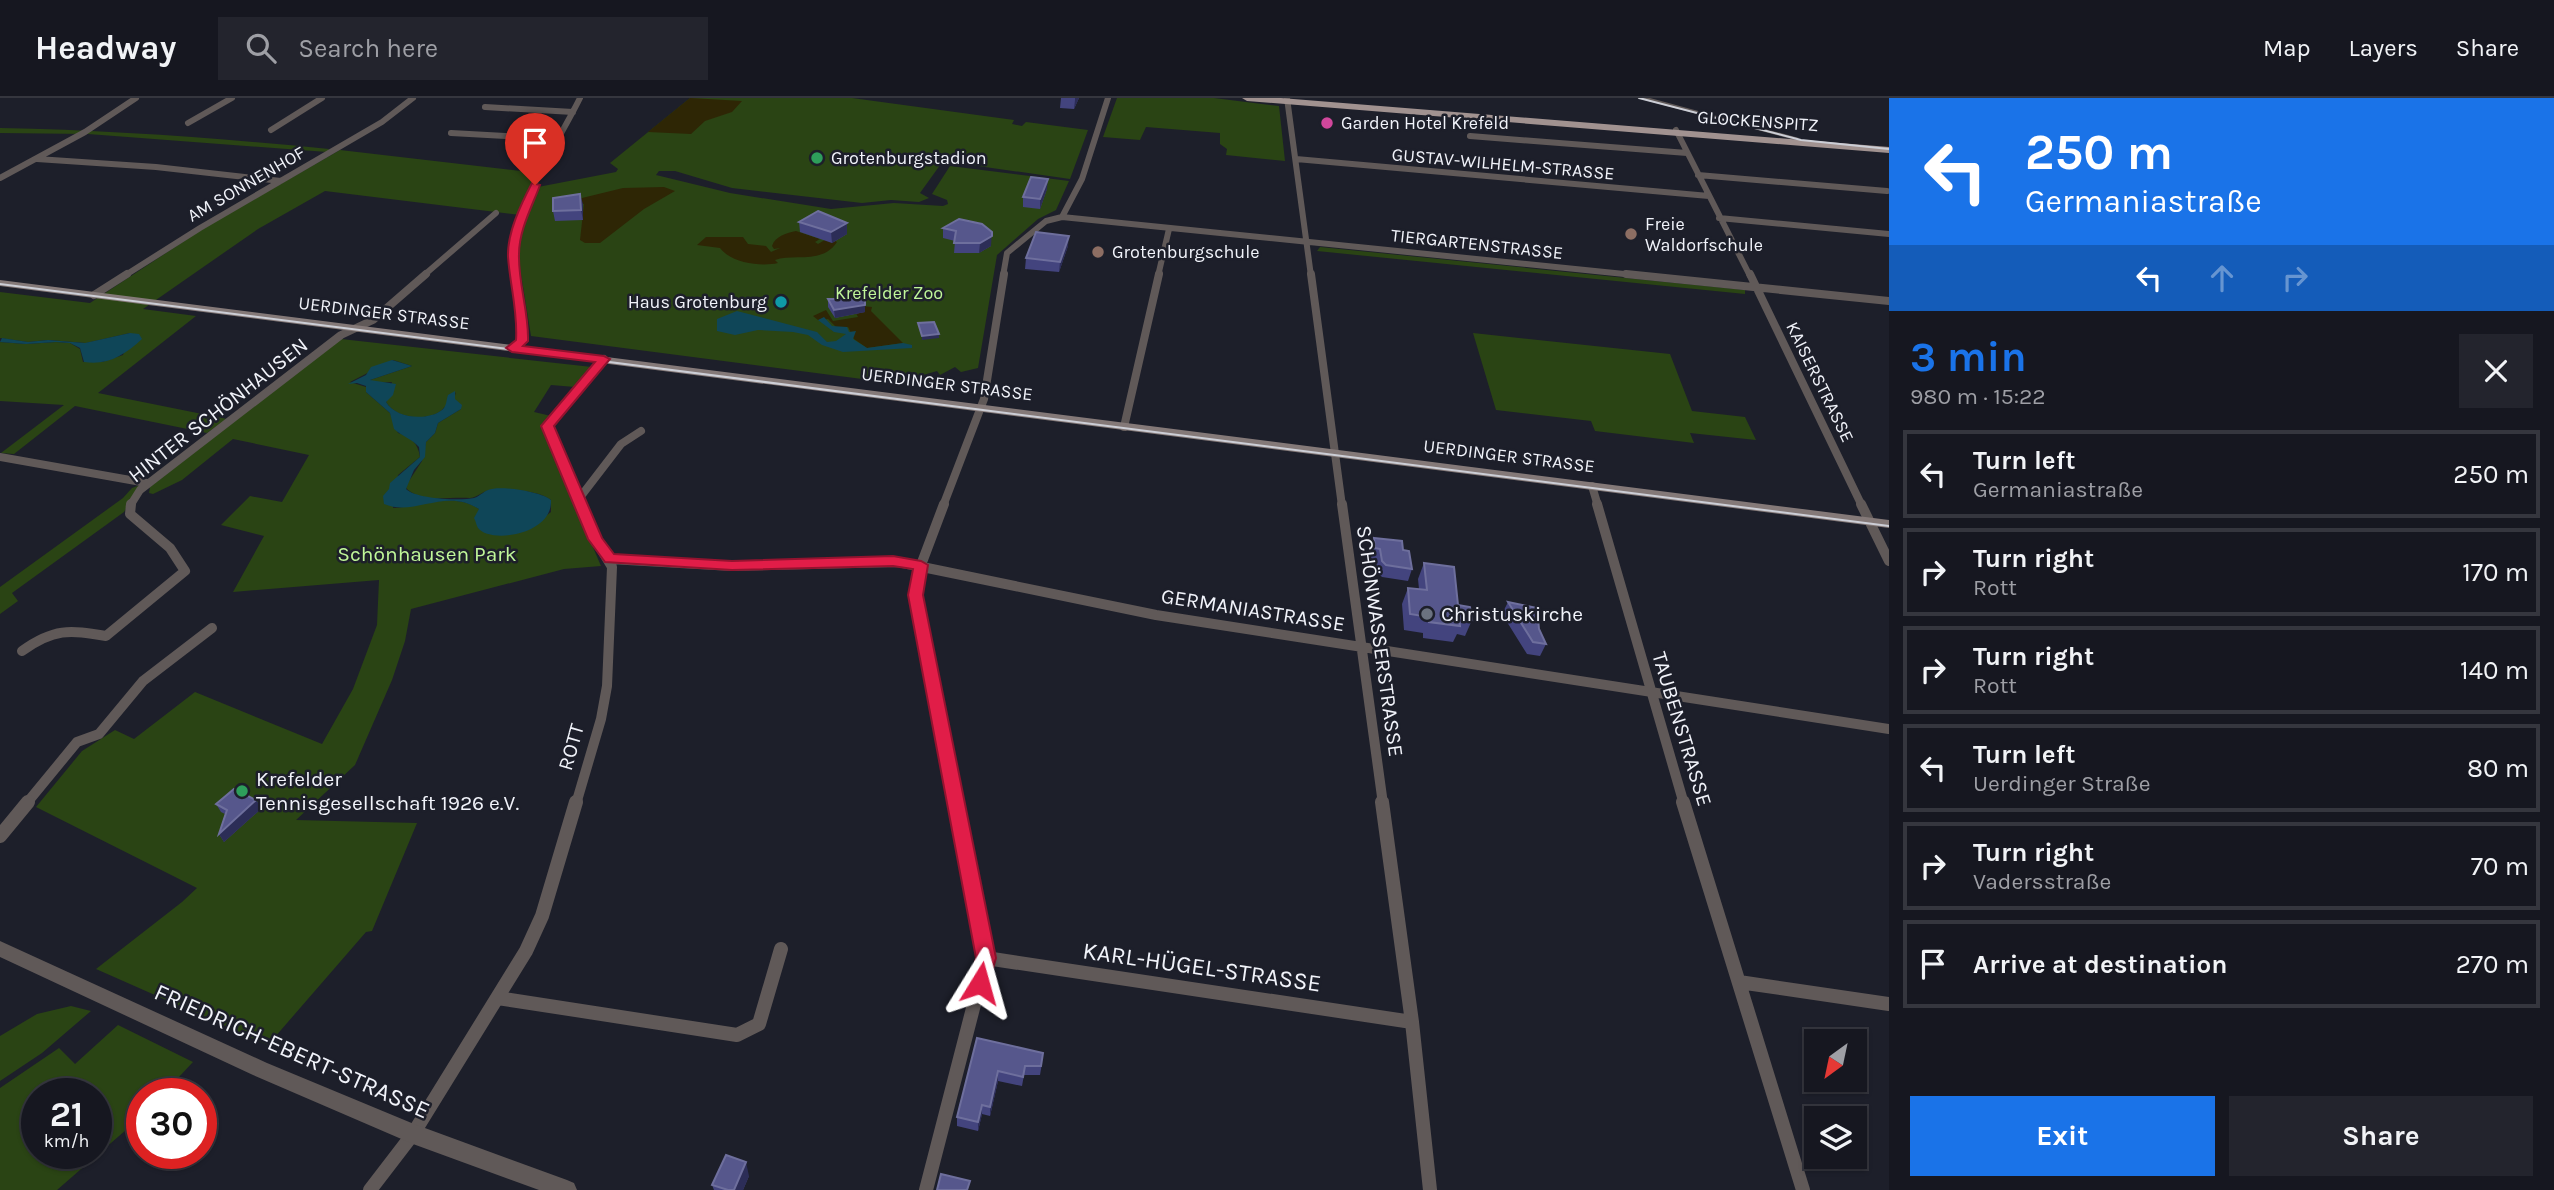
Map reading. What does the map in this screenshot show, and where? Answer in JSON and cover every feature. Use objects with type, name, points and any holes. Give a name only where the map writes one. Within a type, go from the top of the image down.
[{"type":"main road","name":"GLOCKENSPITZ","points":[[1247,98],[1889,148]]},
{"type":"main road","name":"GLOCKENSPITZ","points":[[1676,131],[1797,140]]},
{"type":"main road","name":"UERDINGER STRASSE","points":[[0,283],[1889,524]]},
{"type":"street","points":[[0,178],[37,159],[136,98]]},
{"type":"street","points":[[188,123],[232,98]]},
{"type":"street","points":[[271,130],[322,98]]},
{"type":"street","name":"AM SONNENHOF","points":[[93,295],[382,122],[413,98]]},
{"type":"street","points":[[512,348],[522,341],[523,331],[513,255],[516,235],[539,174],[580,98]]},
{"type":"street","points":[[926,1190],[986,958],[915,595],[921,565],[982,408],[1007,253],[1046,221],[1062,217],[1067,212],[1108,98]]},
{"type":"street","points":[[1641,98],[1797,140]]},
{"type":"street","name":"SCHÖNWASSERSTRASSE","points":[[1285,99],[1296,159],[1333,453],[1363,646],[1412,1021],[1430,1190]]},
{"type":"street","points":[[485,107],[573,112]]},
{"type":"street","points":[[1743,125],[1772,137]]},
{"type":"street","name":"KAISERSTRASSE","points":[[1676,131],[1756,287],[1889,561]]},
{"type":"street","points":[[451,133],[558,139]]},
{"type":"street","points":[[1470,136],[1687,153]]},
{"type":"street","points":[[37,159],[156,167],[281,181]]},
{"type":"street","name":"GUSTAV-WILHELM-STRASSE","points":[[1296,159],[1709,196]]},
{"type":"street","points":[[1698,175],[1887,191]]},
{"type":"street","name":"HINTER SCHÖNHAUSEN","points":[[22,651],[48,632],[59,630],[106,636],[185,571],[184,563],[175,553],[130,514],[130,505],[147,483],[341,335],[373,320],[496,213]]},
{"type":"street","name":"TIERGARTENSTRASSE","points":[[1062,217],[1889,301]]},
{"type":"street","points":[[1719,218],[1889,234]]},
{"type":"street","points":[[1124,426],[1169,229]]},
{"type":"street","name":"ROTT","points":[[370,1190],[413,1134],[526,951],[542,916],[598,729],[607,686],[613,584],[610,559],[595,539],[548,426],[604,359]]},
{"type":"street","points":[[578,500],[621,444],[641,432]]},
{"type":"street","points":[[0,457],[147,483]]},
{"type":"street","name":"TAUBENSTRASSE","points":[[1592,486],[1649,691],[1803,1190]]},
{"type":"street","name":"GERMANIASTRASSE","points":[[610,559],[732,566],[893,561],[1156,615],[1889,729]]},
{"type":"street","points":[[0,836],[77,742],[99,734],[143,681],[212,628]]},
{"type":"street","name":"FRIEDRICH-EBERT-STRASSE","points":[[0,949],[260,1069],[413,1134],[567,1190]]},
{"type":"street","points":[[498,998],[737,1035],[759,1024],[781,949]]},
{"type":"street","name":"KARL-HÜGEL-STRASSE","points":[[986,958],[1412,1021]]},
{"type":"street","points":[[1739,982],[1889,1004]]},
{"type":"green space","name":"Krefelder Zoo","points":[[690,98],[852,98],[1014,120],[1012,124],[1022,126],[1026,122],[1088,130],[1070,179],[943,161],[920,193],[929,198],[919,202],[891,200],[862,203],[732,188],[675,171],[659,171],[656,175],[730,193],[831,209],[894,203],[943,206],[948,204],[947,200],[932,194],[950,166],[1069,181],[1056,210],[1038,219],[997,255],[978,368],[961,372],[955,367],[940,375],[937,371],[920,376],[922,379],[916,386],[531,336],[518,256],[525,219],[538,187],[616,172],[618,169],[610,163]]},
{"type":"green space","points":[[1117,98],[1214,98],[1279,106],[1285,161],[1226,155],[1227,149],[1220,144],[1220,133],[1146,127],[1140,140],[1103,137]]},
{"type":"green space","points":[[0,128],[164,135],[329,149],[327,152],[88,134],[0,133]]},
{"type":"green space","points":[[340,150],[538,173],[520,215],[325,191],[258,229],[143,309],[196,316],[98,393],[227,419],[207,433],[75,406],[14,454],[1,453],[64,405],[0,401],[0,342],[70,343],[80,349],[83,362],[102,362],[123,355],[130,333],[86,343],[48,340],[28,342],[0,338],[0,292],[90,303],[204,228]]},
{"type":"green space","points":[[1320,247],[1745,290],[1745,294],[1317,251]]},
{"type":"green space","points":[[1473,333],[1670,354],[1692,411],[1745,417],[1756,440],[1690,433],[1694,443],[1595,431],[1591,421],[1496,410]]},
{"type":"green space","name":"Schönhausen Park","points":[[341,339],[592,367],[575,387],[551,385],[534,412],[551,416],[542,427],[601,566],[564,569],[411,609],[405,641],[392,680],[355,765],[296,820],[417,823],[372,931],[366,932],[268,1045],[96,969],[197,888],[36,807],[82,751],[115,730],[134,739],[195,692],[322,744],[353,689],[377,625],[379,580],[233,592],[264,536],[221,525],[250,496],[282,502],[309,455],[233,439],[182,480],[153,494],[149,493],[150,487]],"holes":[[[393,360],[412,366],[370,380],[375,383],[392,382],[386,402],[391,408],[412,417],[428,416],[442,410],[456,392],[454,399],[461,409],[438,423],[435,433],[426,442],[422,461],[406,488],[428,498],[470,498],[497,489],[531,492],[551,500],[551,512],[525,530],[511,534],[479,529],[479,509],[458,501],[437,501],[393,508],[398,475],[420,457],[418,448],[407,436],[398,433],[390,413],[366,392],[366,387],[350,382]]]},
{"type":"green space","points":[[140,485],[124,512],[12,593],[18,601],[0,614],[0,587],[123,498],[132,488]]},
{"type":"green space","points":[[71,1006],[91,1011],[42,1053],[0,1081],[0,1036],[37,1014]]},
{"type":"green space","points":[[118,1025],[193,1062],[178,1078],[126,1078],[126,1130],[112,1142],[112,1078],[21,1078],[21,1169],[81,1169],[57,1190],[0,1190],[0,1088],[59,1048],[75,1064]]},
{"type":"sand","points":[[690,98],[742,101],[732,112],[705,121],[691,134],[648,132]]},
{"type":"sand","points":[[664,187],[675,191],[644,209],[600,243],[585,243],[580,240],[584,204],[577,202],[582,198],[623,188]]},
{"type":"sand","points":[[796,231],[820,239],[815,242],[818,244],[828,238],[837,242],[824,254],[782,258],[775,260],[778,263],[763,264],[747,263],[731,257],[720,248],[697,245],[706,237],[743,237],[748,244],[766,246],[771,252],[780,248],[774,249],[772,246],[779,237]]},
{"type":"sand","points":[[852,305],[872,307],[871,311],[903,343],[867,348],[854,339],[848,327],[837,328],[828,319],[818,320],[813,316],[826,310],[833,321],[858,317]]},
{"type":"water","points":[[737,311],[817,332],[827,342],[836,341],[846,334],[834,332],[818,320],[824,317],[832,326],[847,327],[849,332],[856,331],[853,339],[867,348],[903,343],[912,345],[912,348],[843,352],[822,345],[808,335],[793,332],[758,330],[735,335],[717,331],[717,319]]},
{"type":"water","points":[[130,333],[139,334],[142,339],[129,350],[108,361],[92,363],[84,362],[80,348],[70,343],[0,342],[2,338],[28,342],[48,340],[85,343]]},
{"type":"water","points":[[392,360],[412,366],[370,380],[396,384],[393,395],[386,402],[397,412],[421,417],[436,414],[445,407],[448,395],[455,391],[455,399],[462,405],[461,409],[438,423],[435,433],[426,442],[425,457],[414,470],[406,489],[419,495],[449,499],[474,498],[494,489],[530,492],[551,500],[549,512],[542,521],[520,533],[495,535],[478,528],[474,518],[479,509],[466,503],[442,501],[407,507],[384,504],[383,496],[390,483],[420,457],[419,447],[394,429],[390,413],[366,392],[366,386],[348,384],[366,375],[371,367]]},
{"type":"building","points":[[1031,177],[1048,179],[1040,199],[1023,197]]},
{"type":"building","points":[[580,194],[581,210],[553,211],[553,198]]},
{"type":"building","points":[[818,211],[847,223],[831,232],[799,222]]},
{"type":"building","points":[[959,219],[982,224],[992,232],[992,236],[980,243],[954,243],[956,231],[943,228]]},
{"type":"building","points":[[1036,232],[1069,236],[1060,262],[1026,258]]},
{"type":"building","points":[[828,299],[865,299],[865,305],[834,310]]},
{"type":"building","points":[[934,322],[939,334],[922,336],[918,323]]},
{"type":"building","points":[[1374,538],[1402,541],[1403,550],[1409,551],[1412,569],[1386,565],[1382,561],[1380,549],[1375,548]]},
{"type":"building","points":[[1424,563],[1454,567],[1458,605],[1470,607],[1472,620],[1459,618],[1460,626],[1429,622],[1429,617],[1410,614],[1408,588],[1427,590]]},
{"type":"building","points":[[1508,602],[1537,608],[1539,629],[1546,644],[1533,642]]},
{"type":"building","points":[[234,789],[256,800],[219,834],[227,810],[216,804]]},
{"type":"building","points":[[977,1038],[1043,1053],[1041,1066],[1025,1066],[1023,1077],[998,1071],[990,1107],[982,1105],[978,1122],[957,1117]]},
{"type":"building","points":[[726,1155],[746,1162],[734,1190],[712,1185]]},
{"type":"building","points":[[941,1174],[970,1181],[967,1190],[937,1190]]},
{"type":"tram line","points":[[1639,98],[1801,140],[1889,149]]},
{"type":"tram line","points":[[0,284],[1889,526]]},
{"type":"place","name":"Garden Hotel Krefeld","points":[[1327,123]]},
{"type":"place","name":"Grotenburgstadion","points":[[817,158]]},
{"type":"place","name":"Freie Waldorfschule","points":[[1631,234]]},
{"type":"place","name":"Grotenburgschule","points":[[1098,252]]},
{"type":"place","name":"Haus Grotenburg","points":[[781,302]]},
{"type":"place","name":"Christuskirche","points":[[1427,614]]},
{"type":"place","name":"Krefelder Tennisgesellschaft 1926 e.V.","points":[[242,791]]},
{"type":"route","points":[[535,185],[516,235],[513,255],[523,322],[522,341],[512,348],[604,359],[548,426],[595,539],[610,559],[732,566],[893,561],[921,565],[915,595],[986,958],[980,983]]}]
